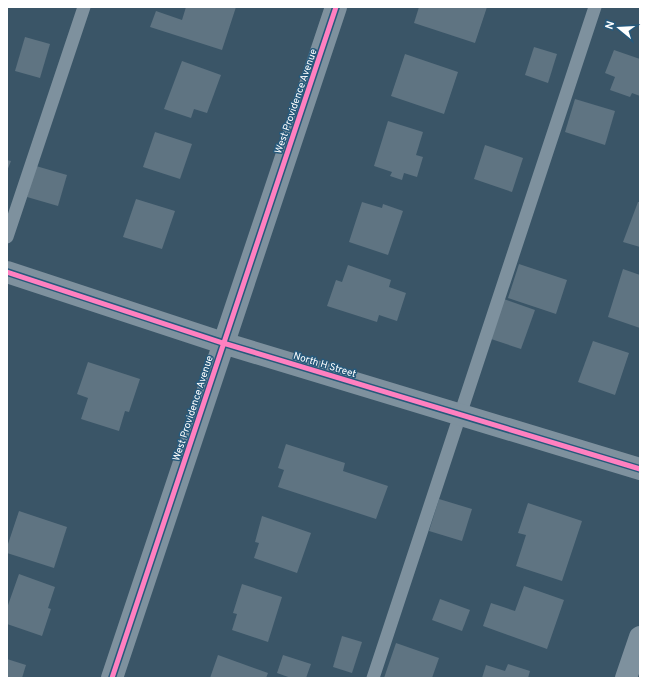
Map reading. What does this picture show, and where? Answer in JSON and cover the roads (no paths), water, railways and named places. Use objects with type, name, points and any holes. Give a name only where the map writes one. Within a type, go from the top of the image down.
[{"type":"street","name":"West Providence Avenue","points":[[112,678],[336,7]]},
{"type":"street","name":"North H Street","points":[[7,272],[223,343],[640,469]]},
{"type":"street","points":[[626,678],[640,636]]},
{"type":"lane","points":[[7,237],[84,7]]},
{"type":"lane","points":[[373,678],[596,7]]}]
